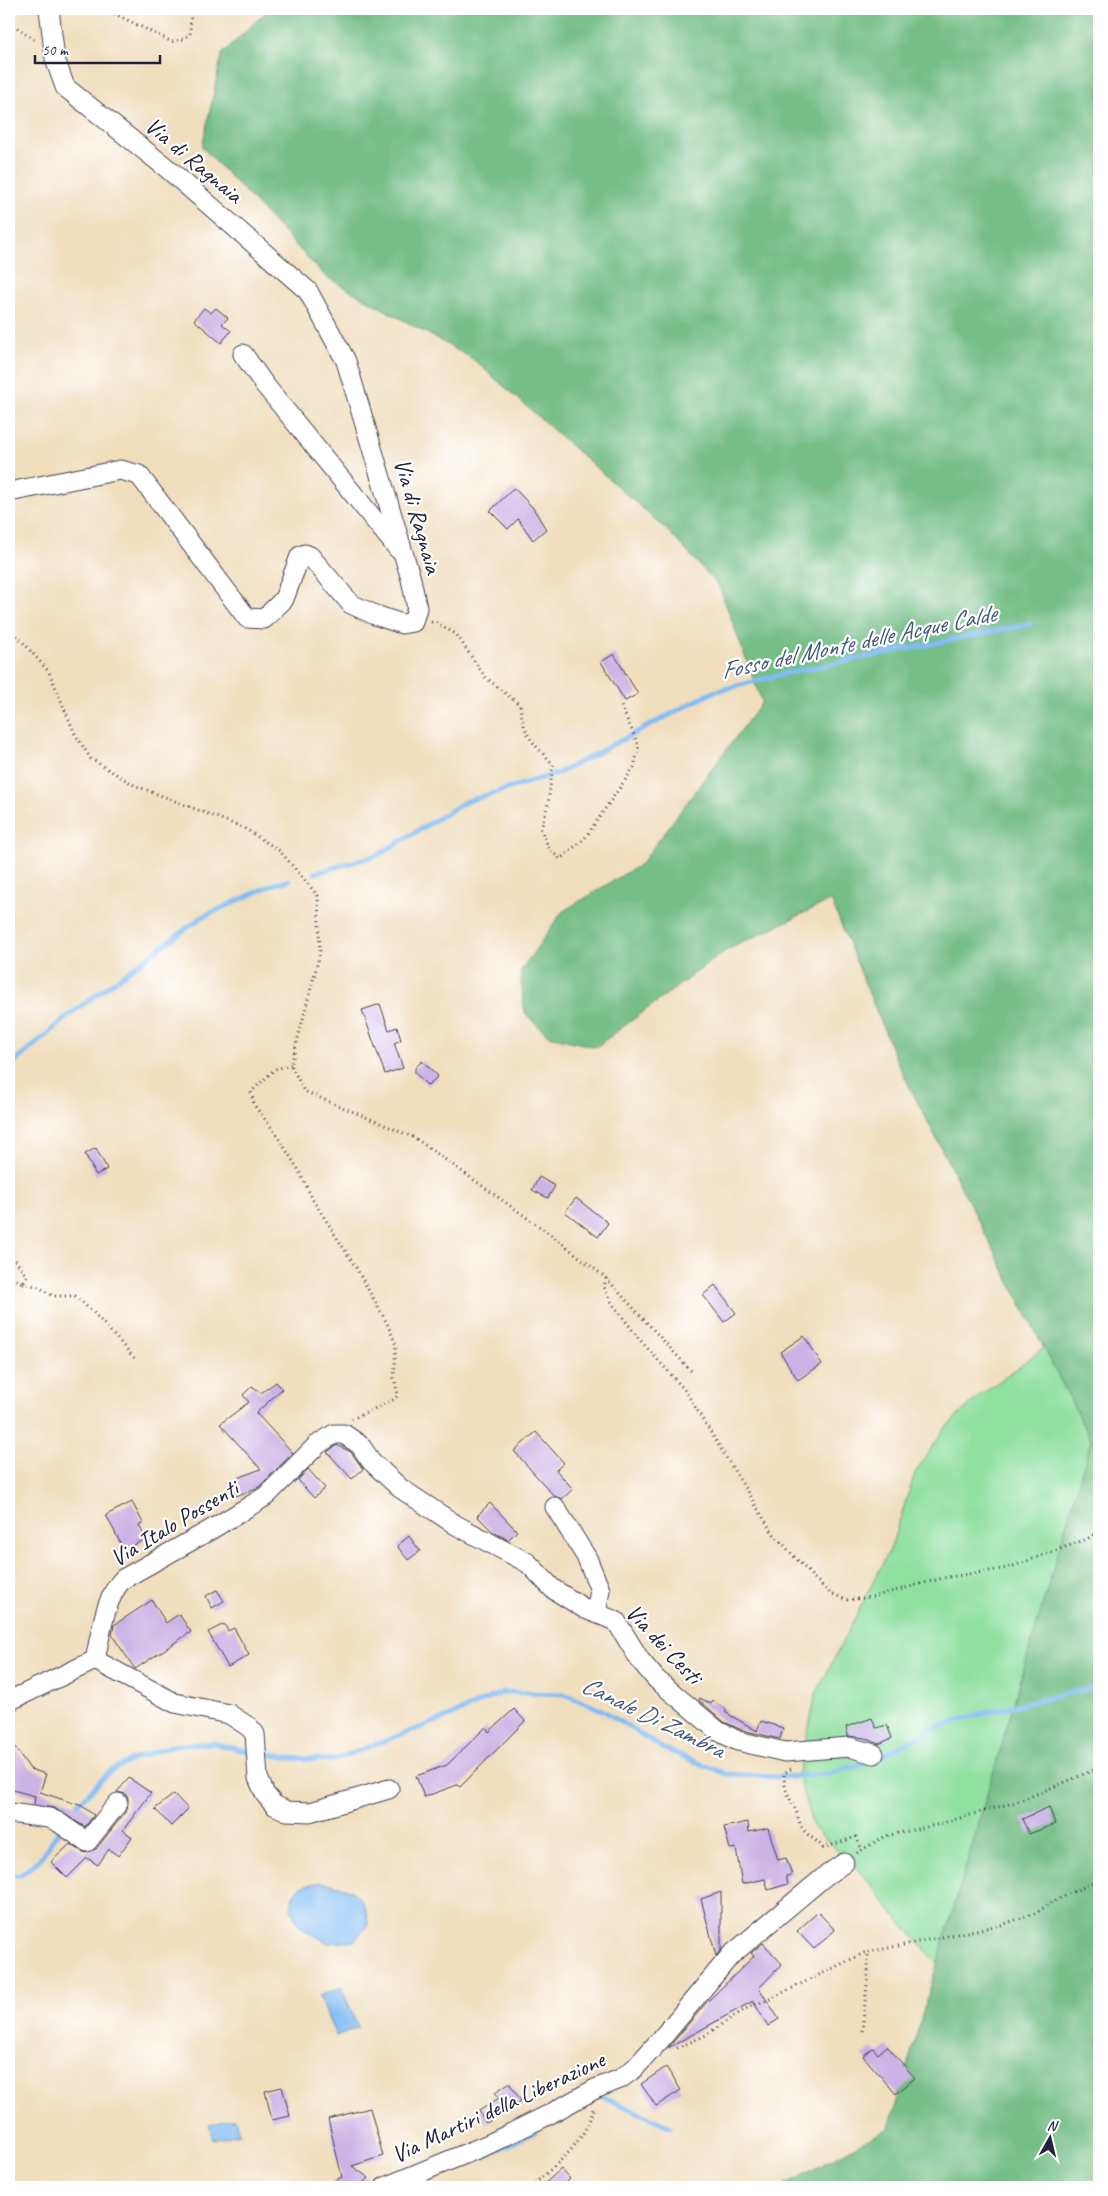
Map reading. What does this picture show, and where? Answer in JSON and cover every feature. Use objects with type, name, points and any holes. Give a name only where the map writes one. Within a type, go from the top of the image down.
[{"type":"street","name":"Via di Ragnaia","points":[[49,9],[55,59],[64,87],[168,169],[308,291],[346,361],[404,556],[417,608],[413,622]]},
{"type":"street","points":[[243,354],[264,384],[404,556]]},
{"type":"street","points":[[9,492],[120,470],[139,475],[247,618],[264,619],[284,599],[300,556],[305,554],[310,556],[351,604],[402,624],[413,622]]},
{"type":"street","name":"Via dei Cesti","points":[[339,1434],[360,1446],[371,1461],[400,1488],[456,1525],[528,1563],[553,1589],[585,1609],[616,1621],[640,1660],[656,1678],[718,1731],[738,1741],[785,1752],[850,1747],[874,1754]]},
{"type":"street","name":"Via Italo Possenti","points":[[95,1660],[107,1608],[115,1589],[123,1579],[266,1496],[317,1445],[339,1434]]},
{"type":"street","points":[[555,1508],[587,1558],[600,1590],[596,1613]]},
{"type":"street","points":[[9,1701],[95,1660],[175,1703],[229,1714],[249,1727],[255,1734],[258,1778],[274,1805],[287,1811],[310,1812],[389,1789]]},
{"type":"street","points":[[9,1813],[49,1818],[65,1826],[87,1842],[118,1803]]},
{"type":"street","name":"Via Martiri della Liberazione","points":[[385,2187],[489,2144],[595,2089],[620,2079],[635,2068],[732,1955],[824,1877],[844,1863]]},
{"type":"path","points":[[105,9],[172,42],[184,39],[190,34],[191,9]]},
{"type":"path","points":[[1076,9],[1099,15]]},
{"type":"path","points":[[9,22],[43,46],[55,59]]},
{"type":"path","points":[[413,622],[437,622],[456,634],[485,677],[520,705],[522,723],[529,740],[553,764],[548,804],[541,829],[549,849],[560,859],[585,838],[634,766],[639,746],[621,706]]},
{"type":"path","points":[[9,630],[14,632],[49,672],[75,734],[91,759],[134,785],[244,828],[280,851],[318,896],[320,953],[291,1065],[304,1092],[416,1138],[554,1237],[606,1278],[693,1373]]},
{"type":"path","points":[[291,1065],[275,1069],[251,1092],[254,1105],[274,1131],[298,1169],[313,1200],[355,1266],[387,1323],[396,1345],[394,1378],[398,1394],[395,1398],[362,1413],[346,1423],[339,1434]]},
{"type":"path","points":[[9,1252],[28,1276],[23,1283]]},
{"type":"path","points":[[9,1277],[39,1287],[53,1296],[75,1296],[136,1360]]},
{"type":"path","points":[[606,1278],[604,1287],[612,1303],[640,1340],[684,1389],[772,1532],[830,1593],[847,1600],[872,1597],[944,1578],[1008,1568],[1088,1539],[1099,1531]]},
{"type":"path","points":[[844,1863],[862,1849],[885,1836],[936,1825],[1022,1800],[1099,1768]]},
{"type":"path","points":[[784,1773],[784,1783],[788,1799],[795,1808],[803,1830],[818,1841],[823,1848],[856,1837],[862,1849]]},
{"type":"path","points":[[669,2052],[704,2036],[750,2006],[768,2000],[868,1952],[1001,1925],[1036,1913],[1052,1902],[1099,1880]]},
{"type":"path","points":[[862,2031],[868,1975],[868,1952]]},
{"type":"path","points":[[531,2187],[578,2142],[591,2116],[595,2089]]},
{"type":"green space","points":[[269,9],[1099,9],[1099,2187],[781,2187],[889,2128],[1091,1440],[898,1064],[831,900],[725,951],[596,1047],[549,1036],[525,1013],[520,972],[562,912],[641,864],[762,702],[719,586],[668,531],[473,359],[326,277],[202,147],[222,54]]},
{"type":"green space","points":[[1099,1295],[1099,2146],[902,1924],[865,1877],[813,1827],[798,1776],[816,1694],[891,1547],[915,1473],[945,1428],[978,1397],[1087,1316]]},
{"type":"water","points":[[321,1882],[348,1889],[355,1893],[364,1905],[368,1925],[354,1941],[328,1943],[300,1927],[291,1910],[293,1895],[302,1886]]},
{"type":"water","points":[[341,1987],[358,2027],[336,2036],[319,1996]]},
{"type":"water","points":[[235,2118],[239,2134],[213,2140],[209,2125]]},
{"type":"building","points":[[204,308],[211,313],[216,308],[228,318],[222,324],[231,331],[221,343],[194,320]]},
{"type":"building","points":[[514,488],[533,508],[546,529],[533,540],[518,519],[508,529],[490,511]]},
{"type":"building","points":[[614,654],[638,694],[625,701],[601,662]]},
{"type":"building","points":[[380,1004],[389,1030],[397,1027],[401,1040],[394,1043],[403,1068],[385,1074],[362,1010]]},
{"type":"building","points":[[422,1061],[438,1076],[428,1086],[415,1073],[415,1068]]},
{"type":"building","points":[[96,1148],[107,1169],[96,1175],[85,1154]]},
{"type":"building","points":[[539,1177],[555,1186],[548,1198],[532,1190]]},
{"type":"building","points":[[576,1198],[608,1223],[598,1237],[565,1212]]},
{"type":"building","points":[[715,1285],[736,1313],[724,1322],[703,1295]]},
{"type":"building","points":[[804,1336],[822,1364],[798,1380],[780,1352]]},
{"type":"building","points":[[276,1382],[282,1389],[256,1413],[293,1453],[259,1487],[236,1496],[229,1481],[261,1469],[220,1424],[249,1402],[243,1395],[252,1386],[261,1393]]},
{"type":"building","points":[[536,1432],[564,1463],[556,1470],[573,1489],[562,1499],[554,1496],[514,1451]]},
{"type":"building","points":[[337,1445],[351,1452],[363,1469],[352,1479],[327,1452]]},
{"type":"building","points":[[308,1469],[325,1488],[314,1498],[298,1480]]},
{"type":"building","points":[[132,1502],[143,1523],[139,1525],[146,1539],[124,1550],[106,1515]]},
{"type":"building","points":[[490,1503],[517,1531],[508,1540],[492,1531],[477,1516]]},
{"type":"building","points":[[409,1536],[420,1551],[408,1560],[397,1546]]},
{"type":"building","points":[[217,1590],[224,1601],[212,1608],[206,1596]]},
{"type":"building","points":[[152,1600],[166,1623],[179,1614],[191,1632],[135,1669],[112,1635],[114,1625]]},
{"type":"building","points":[[224,1624],[228,1631],[234,1628],[249,1655],[228,1667],[208,1632]]},
{"type":"building","points":[[700,1698],[711,1704],[713,1701],[727,1710],[725,1712],[757,1731],[761,1721],[783,1728],[780,1739],[742,1730],[724,1722],[699,1700]]},
{"type":"building","points":[[514,1709],[525,1721],[460,1787],[457,1785],[424,1797],[416,1776],[447,1765],[486,1727],[489,1732]]},
{"type":"building","points":[[872,1718],[876,1728],[887,1725],[892,1738],[879,1744],[865,1738],[848,1736],[846,1727]]},
{"type":"building","points":[[9,1738],[30,1769],[46,1774],[40,1792],[82,1806],[94,1815],[85,1827],[54,1808],[34,1805],[35,1796],[9,1789]]},
{"type":"building","points":[[129,1778],[151,1793],[123,1830],[132,1837],[118,1856],[109,1849],[98,1865],[87,1858],[67,1878],[51,1862],[70,1844],[85,1853],[96,1849],[127,1810],[128,1798],[125,1794],[117,1792]]},
{"type":"building","points":[[174,1794],[188,1809],[171,1826],[155,1809]]},
{"type":"building","points":[[1049,1807],[1055,1824],[1029,1834],[1022,1819]]},
{"type":"building","points":[[748,1822],[749,1832],[768,1828],[778,1860],[786,1858],[792,1875],[786,1876],[788,1884],[768,1890],[765,1879],[742,1884],[736,1848],[730,1849],[724,1827]]},
{"type":"building","points":[[721,1892],[721,1950],[716,1956],[701,1899]]},
{"type":"building","points":[[818,1912],[835,1930],[814,1949],[797,1931]]},
{"type":"building","points":[[763,1943],[782,1964],[759,1988],[779,2019],[768,2026],[753,2001],[668,2048],[706,2003],[754,1956],[751,1953]]},
{"type":"building","points":[[887,2046],[915,2078],[896,2094],[863,2056],[873,2048],[878,2054]]},
{"type":"building","points":[[666,2067],[681,2090],[656,2106],[641,2084]]},
{"type":"building","points":[[509,2083],[521,2101],[486,2123],[479,2111],[499,2098],[495,2092]]},
{"type":"building","points":[[282,2087],[290,2116],[272,2120],[265,2091]]},
{"type":"building","points":[[370,2108],[383,2156],[352,2166],[369,2178],[357,2187],[322,2187],[342,2177],[328,2119]]},
{"type":"building","points":[[561,2169],[570,2179],[562,2187],[541,2187]]},
{"type":"waterway","name":"Fosso del Monte delle Acque Calde","points":[[315,873],[378,855],[465,802],[561,772],[713,692],[787,673],[1030,624]]},
{"type":"waterway","name":"Fosso del Monte delle Acque Calde","points":[[9,1063],[17,1060],[69,1015],[202,917],[272,885],[289,880]]},
{"type":"waterway","name":"Canale Di Zambra","points":[[9,1875],[21,1875],[39,1860],[75,1807],[109,1772],[131,1760],[171,1746],[213,1743],[291,1758],[334,1760],[448,1717],[503,1692],[564,1694],[604,1711],[662,1748],[726,1774],[779,1777],[828,1774],[873,1761],[934,1728],[980,1714],[1099,1686]]},
{"type":"waterway","points":[[599,2097],[603,2097],[671,2127]]},
{"type":"waterway","points":[[445,2172],[472,2162],[535,2132]]},
{"type":"waterway","points":[[224,2187],[242,2187]]}]
